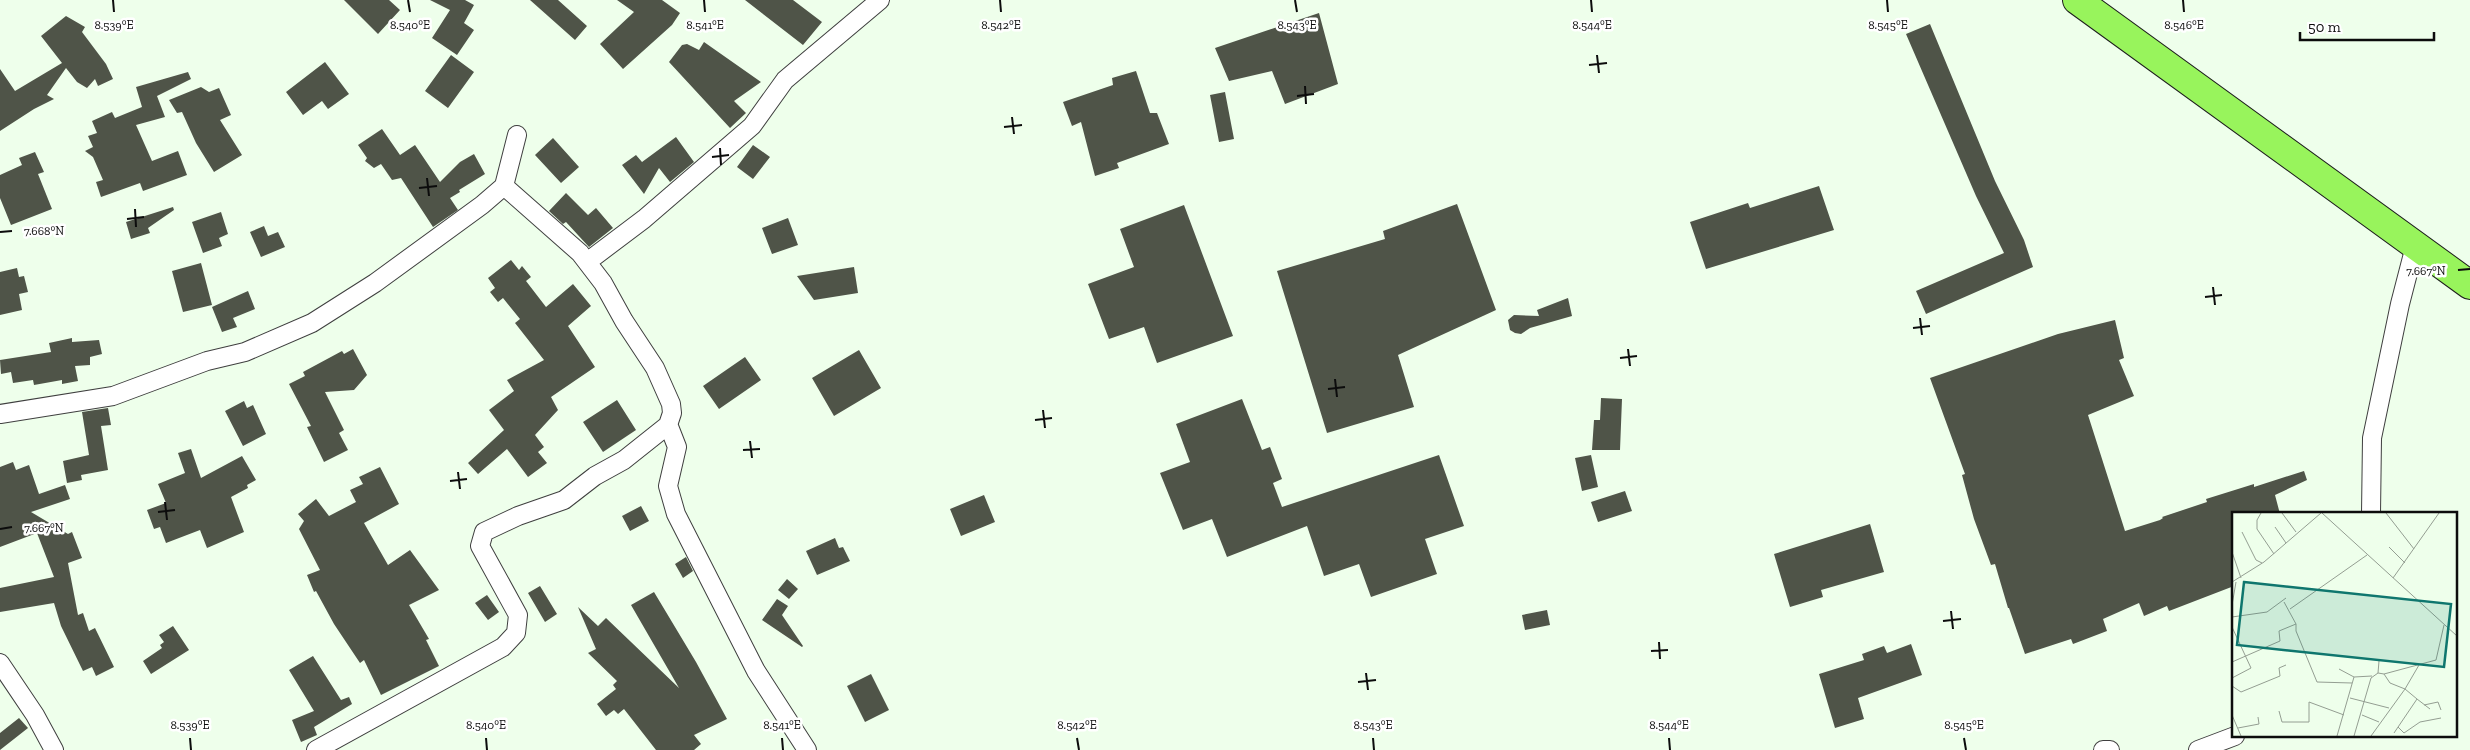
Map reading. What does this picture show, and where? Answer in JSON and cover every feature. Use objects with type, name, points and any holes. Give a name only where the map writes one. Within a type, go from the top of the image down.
[{"type":"highway","points":[[2077,0],[2470,285]]},
{"type":"street","points":[[587,262],[644,219],[752,126],[785,80],[880,0]]},
{"type":"street","points":[[0,414],[112,396],[207,361],[245,352],[312,323],[375,283],[476,210],[504,186],[517,135]]},
{"type":"street","points":[[316,750],[503,647],[516,633],[518,615],[480,546],[484,532],[518,516],[564,500],[595,476],[624,460],[668,424],[672,412],[671,404],[655,368],[624,321],[603,283],[580,253],[504,186]]},
{"type":"street","points":[[2371,512],[2372,438],[2396,322],[2416,246]]},
{"type":"street","points":[[668,424],[677,447],[668,486],[676,514],[756,671],[807,750]]},
{"type":"street","points":[[0,663],[35,715],[54,750]]},
{"type":"street","points":[[2198,750],[2232,737]]},
{"type":"street","points":[[2103,750],[2110,750]]},
{"type":"building","points":[[344,0],[389,0],[400,10],[378,34]]},
{"type":"building","points":[[430,0],[465,0],[474,5],[464,23],[474,30],[457,55],[432,38],[450,10]]},
{"type":"building","points":[[530,0],[558,0],[587,26],[575,40]]},
{"type":"building","points":[[617,0],[662,0],[680,13],[672,25],[623,69],[600,44],[634,12]]},
{"type":"building","points":[[745,0],[793,0],[822,22],[803,45]]},
{"type":"building","points":[[1319,13],[1338,84],[1285,104],[1272,71],[1229,81],[1215,48]]},
{"type":"building","points":[[66,16],[85,27],[82,32],[106,64],[113,79],[98,86],[95,79],[87,88],[77,82],[66,68],[47,95],[54,99],[34,109],[0,131],[0,69],[15,91],[62,63],[41,36]]},
{"type":"building","points":[[1930,24],[1995,181],[2024,240],[2033,267],[1926,314],[1916,291],[2004,253],[1976,196],[1906,34]]},
{"type":"building","points":[[704,42],[761,82],[734,101],[746,113],[730,128],[669,62],[682,45],[687,44],[699,50]]},
{"type":"building","points":[[451,55],[474,72],[448,108],[425,91]]},
{"type":"building","points":[[325,62],[349,94],[328,109],[322,101],[303,115],[286,92]]},
{"type":"building","points":[[1136,71],[1150,113],[1157,113],[1169,144],[1117,163],[1119,168],[1095,176],[1081,122],[1072,126],[1063,102],[1113,85],[1112,78]]},
{"type":"building","points":[[188,72],[191,79],[157,96],[165,117],[136,125],[152,161],[178,151],[187,175],[143,191],[140,183],[101,197],[96,182],[103,180],[93,157],[85,151],[93,147],[88,136],[97,133],[92,121],[112,112],[115,118],[142,107],[136,87]]},
{"type":"building","points":[[201,87],[209,92],[219,88],[231,115],[220,120],[242,155],[214,172],[196,143],[182,112],[177,113],[169,100]]},
{"type":"building","points":[[1225,92],[1234,139],[1219,142],[1210,95]]},
{"type":"building","points":[[382,129],[400,155],[415,145],[440,182],[460,162],[474,154],[485,174],[459,190],[460,192],[450,198],[458,210],[433,227],[401,178],[392,180],[381,164],[374,168],[365,161],[367,158],[358,145]]},
{"type":"building","points":[[676,137],[694,162],[670,182],[659,168],[644,194],[622,165],[636,155],[642,162]]},
{"type":"building","points":[[553,138],[579,167],[561,183],[535,155]]},
{"type":"building","points":[[753,145],[770,157],[753,179],[737,167]]},
{"type":"building","points":[[35,152],[44,172],[38,174],[52,209],[11,225],[0,198],[0,175],[22,165],[19,158]]},
{"type":"building","points":[[1819,186],[1834,230],[1706,269],[1690,222],[1748,203],[1750,208]]},
{"type":"building","points":[[566,193],[588,215],[596,208],[613,228],[589,247],[566,222],[563,224],[549,211]]},
{"type":"building","points":[[1457,204],[1496,310],[1398,355],[1414,407],[1327,433],[1277,271],[1385,239],[1383,231]]},
{"type":"building","points":[[1184,205],[1233,336],[1157,363],[1144,327],[1109,339],[1088,284],[1134,267],[1120,229]]},
{"type":"building","points":[[173,207],[174,210],[148,228],[150,233],[131,239],[126,222]]},
{"type":"building","points":[[221,212],[228,234],[219,238],[222,246],[203,253],[192,222]]},
{"type":"building","points":[[788,218],[798,245],[772,254],[762,228]]},
{"type":"building","points":[[264,226],[268,236],[278,232],[285,247],[261,257],[250,232]]},
{"type":"building","points":[[511,260],[519,270],[522,266],[531,277],[526,281],[546,307],[573,284],[591,306],[568,326],[595,367],[551,397],[558,410],[535,435],[544,447],[538,452],[547,463],[528,477],[507,449],[478,474],[468,463],[504,430],[489,410],[514,391],[507,380],[544,360],[515,323],[520,319],[503,298],[498,302],[490,292],[495,288],[488,278]]},
{"type":"building","points":[[201,263],[212,305],[183,312],[172,271]]},
{"type":"building","points":[[854,267],[858,293],[814,300],[797,276]]},
{"type":"building","points":[[17,268],[19,277],[24,276],[28,292],[19,294],[22,310],[0,315],[0,272]]},
{"type":"building","points":[[248,291],[255,309],[233,318],[237,327],[222,332],[212,307]]},
{"type":"building","points":[[1568,298],[1572,316],[1530,328],[1521,334],[1510,330],[1508,320],[1514,315],[1539,316],[1537,310]]},
{"type":"building","points":[[2115,320],[2124,358],[2119,360],[2134,396],[2088,415],[2125,531],[2207,502],[2206,499],[2254,484],[2254,487],[2304,471],[2307,480],[2275,495],[2279,512],[2232,512],[2232,587],[2169,611],[2167,606],[2144,616],[2139,603],[2103,619],[2107,631],[2073,644],[2071,639],[2025,654],[2008,608],[1995,564],[1991,565],[1974,519],[1962,475],[1965,474],[1930,378],[2058,334]]},
{"type":"building","points":[[72,338],[72,342],[99,340],[102,354],[90,357],[90,365],[75,366],[78,381],[62,384],[62,380],[34,385],[33,380],[13,383],[11,372],[1,374],[0,360],[51,352],[49,343]]},
{"type":"building","points":[[353,349],[367,375],[354,390],[325,392],[344,430],[339,433],[348,450],[324,462],[307,427],[311,426],[289,384],[305,376],[303,372],[342,351],[344,354]]},
{"type":"building","points":[[859,350],[881,388],[834,416],[812,378]]},
{"type":"building","points":[[745,357],[761,380],[719,409],[703,386]]},
{"type":"building","points":[[1601,398],[1622,399],[1620,450],[1592,450],[1594,420],[1600,420]]},
{"type":"building","points":[[1242,399],[1262,450],[1270,447],[1282,479],[1273,483],[1282,507],[1439,455],[1464,526],[1425,539],[1437,574],[1371,597],[1359,564],[1324,576],[1307,526],[1227,557],[1212,519],[1183,530],[1160,473],[1190,462],[1176,424]]},
{"type":"building","points":[[617,400],[636,430],[603,452],[583,422]]},
{"type":"building","points":[[244,401],[247,408],[253,405],[266,434],[243,446],[225,411]]},
{"type":"building","points":[[108,408],[111,425],[101,426],[108,470],[81,475],[82,480],[67,483],[63,461],[89,455],[82,412]]},
{"type":"building","points":[[191,449],[201,478],[242,456],[256,480],[247,485],[248,488],[231,497],[244,532],[207,548],[200,530],[166,543],[160,527],[154,529],[147,510],[166,503],[158,484],[185,473],[178,453]]},
{"type":"building","points":[[1591,455],[1598,487],[1582,491],[1575,458]]},
{"type":"building","points":[[13,462],[16,470],[29,465],[39,494],[65,485],[70,499],[31,512],[68,534],[72,532],[82,558],[68,563],[78,615],[83,613],[89,631],[95,628],[114,667],[96,676],[92,667],[83,671],[61,626],[54,603],[0,612],[0,588],[54,577],[37,533],[0,547],[0,467]]},
{"type":"building","points":[[380,467],[399,504],[364,523],[388,565],[410,550],[439,590],[409,605],[429,639],[426,640],[439,666],[381,695],[364,660],[360,663],[334,624],[316,591],[314,592],[307,575],[320,570],[299,529],[304,521],[298,514],[316,499],[329,516],[356,502],[350,490],[363,484],[359,477]]},
{"type":"building","points":[[1625,491],[1632,511],[1598,522],[1591,502]]},
{"type":"building","points":[[984,495],[995,522],[961,536],[950,509]]},
{"type":"building","points":[[641,506],[649,521],[630,531],[622,516]]},
{"type":"building","points":[[1870,524],[1884,572],[1821,590],[1823,597],[1790,607],[1774,554]]},
{"type":"building","points":[[835,538],[839,548],[843,547],[850,561],[817,575],[806,551]]},
{"type":"building","points":[[686,557],[693,571],[683,578],[675,564]]},
{"type":"building","points":[[787,579],[798,589],[789,599],[778,590]]},
{"type":"building","points":[[540,586],[557,614],[545,622],[528,593]]},
{"type":"building","points":[[654,592],[696,662],[727,719],[694,735],[701,744],[694,750],[656,750],[624,709],[618,714],[614,710],[606,716],[597,704],[616,689],[613,685],[617,681],[588,653],[596,649],[578,607],[598,626],[606,618],[679,688],[631,605]]},
{"type":"building","points":[[487,595],[499,612],[488,620],[475,603]]},
{"type":"building","points":[[777,599],[788,606],[782,615],[802,647],[762,620]]},
{"type":"building","points":[[1547,610],[1550,625],[1525,630],[1522,615]]},
{"type":"building","points":[[173,626],[189,650],[151,674],[143,661],[162,648],[160,645],[164,642],[159,635]]},
{"type":"building","points":[[1911,644],[1922,675],[1858,698],[1864,719],[1835,728],[1819,674],[1864,660],[1862,654],[1884,646],[1887,653]]},
{"type":"building","points":[[313,656],[341,700],[349,697],[352,704],[314,727],[317,735],[301,742],[292,720],[314,711],[289,670]]},
{"type":"building","points":[[871,674],[889,710],[865,722],[847,686]]},
{"type":"building","points":[[19,718],[28,728],[0,750],[0,733]]}]
